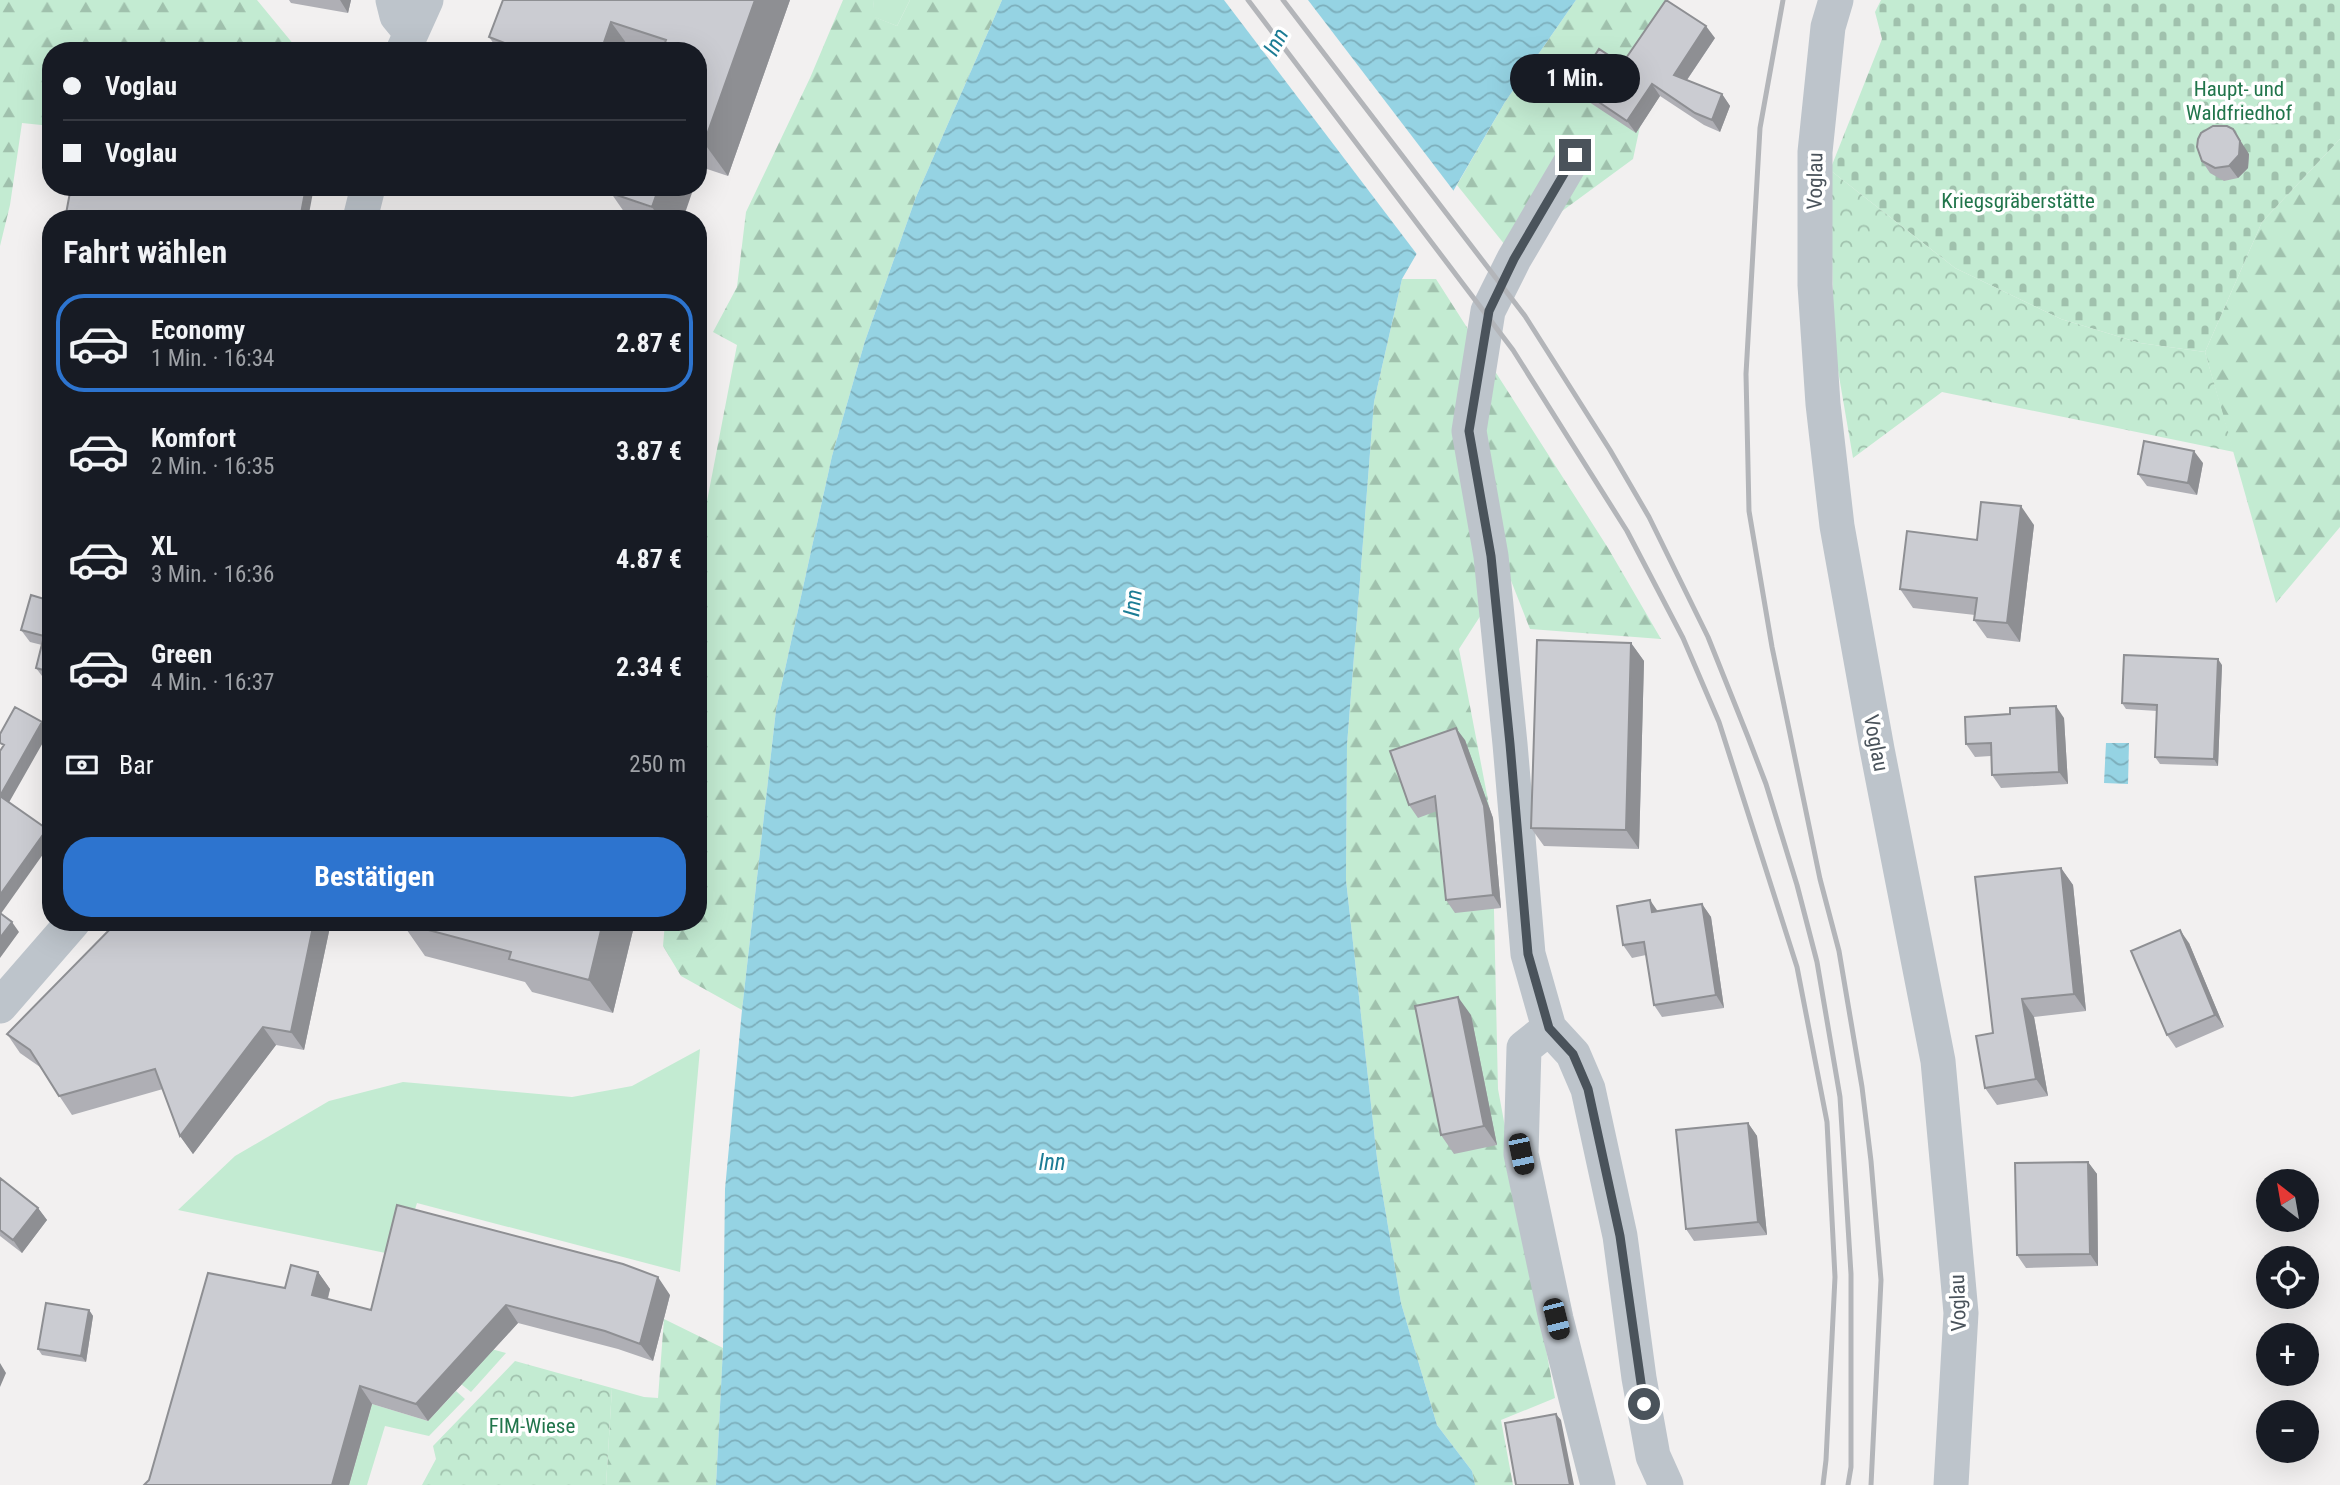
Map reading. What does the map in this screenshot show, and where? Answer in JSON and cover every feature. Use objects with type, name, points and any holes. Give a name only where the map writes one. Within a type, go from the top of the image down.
[{"type":"street","points":[[393,0],[407,42]]},
{"type":"street","points":[[407,42],[426,0]]},
{"type":"street","name":"Voglau","points":[[1836,0],[1828,27],[1815,152],[1815,285],[1823,404],[1837,526],[1938,1061],[1961,1313],[1951,1485]]},
{"type":"street","points":[[1575,155],[1514,259],[1489,311],[1469,431],[1491,556],[1528,954],[1549,1028],[1573,1054],[1588,1089],[1620,1236],[1639,1378],[1653,1455],[1666,1485]]},
{"type":"street","points":[[0,1006],[65,931]]},
{"type":"street","points":[[1549,1028],[1524,1048],[1521,1154],[1556,1319],[1598,1485]]},
{"type":"green space","points":[[0,0],[257,0],[292,42],[42,42],[42,125],[22,123],[10,205],[0,246]]},
{"type":"green space","points":[[843,0],[873,0],[875,17],[897,26],[910,0],[1002,0],[916,197],[865,341],[832,456],[776,710],[742,1010],[681,976],[663,946],[664,931],[707,931],[707,501],[737,345],[713,332],[737,287],[746,212],[810,78]]},
{"type":"green space","points":[[873,0],[910,0],[897,26],[874,17]]},
{"type":"green space","points":[[1576,0],[1667,0],[1633,159],[1509,250],[1457,185],[1505,102]]},
{"type":"green space","points":[[1881,0],[2340,0],[2340,139],[2262,222],[2205,352],[2140,343],[2061,319],[1955,268],[1830,170],[1882,39],[1875,12]]},
{"type":"green space","points":[[2340,139],[2340,527],[2276,603],[2205,352],[2262,222]]},
{"type":"green space","points":[[1830,170],[1955,268],[2061,319],[2140,343],[2205,352],[2234,452],[1942,392],[1853,458],[1834,347]]},
{"type":"green space","points":[[1402,279],[1436,279],[1608,548],[1661,639],[1530,629],[1508,573],[1459,649],[1492,821],[1498,1089],[1555,1398],[1501,1420],[1513,1485],[1475,1485],[1472,1471],[1437,1425],[1401,1303],[1378,1167],[1346,880],[1347,745],[1374,402]]},
{"type":"green space","points":[[700,1049],[680,1272],[417,1203],[400,1256],[178,1210],[235,1156],[329,1101],[403,1082],[572,1097],[632,1086]]},
{"type":"green space","points":[[326,1304],[506,1353],[471,1392]]},
{"type":"green space","points":[[664,1319],[723,1348],[716,1485],[606,1485],[612,1388],[658,1398]]},
{"type":"green space","name":"FIM-Wiese","points":[[515,1361],[612,1388],[606,1485],[422,1485],[436,1459],[433,1446]]},
{"type":"green space","points":[[456,1391],[465,1399],[429,1436],[385,1426],[367,1485],[349,1485],[372,1404],[428,1421]]},
{"type":"water","name":"Inn","points":[[1002,0],[1576,0],[1505,102],[1402,279],[1374,402],[1347,745],[1346,880],[1378,1167],[1401,1303],[1437,1425],[1472,1471],[1475,1485],[716,1485],[723,1348],[725,1189],[776,710],[832,456],[865,341],[916,197]]},
{"type":"water","points":[[2106,743],[2129,743],[2128,784],[2104,783]]},
{"type":"pier","points":[[1224,0],[1308,0],[1456,194],[1419,257]]},
{"type":"building","points":[[503,0],[755,0],[707,135],[707,42],[665,42],[666,40],[611,22],[604,42],[502,42],[489,37]]},
{"type":"building","points":[[1666,0],[1706,26],[1674,75],[1722,94],[1712,120],[1695,113],[1652,84],[1627,121],[1575,86],[1599,49],[1622,64]]},
{"type":"building","points":[[2213,126],[2233,129],[2240,141],[2239,155],[2229,166],[2215,168],[2202,161],[2197,147],[2198,139],[2201,133]]},
{"type":"building","points":[[69,196],[304,196],[302,210],[67,210]]},
{"type":"building","points":[[620,196],[656,196],[652,207]]},
{"type":"building","points":[[2144,441],[2194,451],[2188,483],[2138,474]]},
{"type":"building","points":[[1981,502],[2021,506],[2007,623],[1974,620],[1977,598],[1900,589],[1907,531],[1977,540]]},
{"type":"building","points":[[31,595],[42,598],[42,635],[21,630]]},
{"type":"building","points":[[1537,640],[1631,643],[1626,830],[1531,828]]},
{"type":"building","points":[[42,644],[42,670],[36,668]]},
{"type":"building","points":[[2124,655],[2218,659],[2214,759],[2155,757],[2157,705],[2122,703]]},
{"type":"building","points":[[2056,706],[2059,772],[1992,775],[1991,743],[1966,744],[1965,717],[2010,714],[2010,708]]},
{"type":"building","points":[[15,707],[42,722],[0,796],[0,751],[4,745],[0,743],[0,734]]},
{"type":"building","points":[[1456,728],[1484,806],[1493,895],[1446,900],[1435,796],[1409,805],[1390,751]]},
{"type":"building","points":[[0,796],[42,825],[42,836],[0,895]]},
{"type":"building","points":[[2061,868],[2074,994],[2022,999],[2036,1079],[1985,1088],[1976,1036],[1993,1033],[1975,877]]},
{"type":"building","points":[[1650,900],[1652,912],[1702,904],[1716,995],[1654,1005],[1644,942],[1623,945],[1617,906]]},
{"type":"building","points":[[0,913],[12,922],[0,938]]},
{"type":"building","points":[[2180,930],[2215,1015],[2167,1035],[2131,951]]},
{"type":"building","points":[[108,931],[312,931],[291,1032],[263,1027],[180,1136],[155,1069],[59,1096],[30,1050],[7,1034]]},
{"type":"building","points":[[432,931],[601,931],[589,980],[509,959],[511,952]]},
{"type":"building","points":[[1458,997],[1484,1126],[1441,1135],[1415,1006]]},
{"type":"building","points":[[1748,1123],[1758,1222],[1686,1229],[1676,1130]]},
{"type":"building","points":[[2088,1162],[2090,1254],[2017,1255],[2015,1163]]},
{"type":"building","points":[[0,1178],[38,1208],[13,1240],[0,1230]]},
{"type":"building","points":[[397,1205],[623,1264],[658,1277],[640,1344],[605,1331],[506,1305],[416,1404],[360,1386],[332,1485],[144,1485],[149,1480],[208,1273],[285,1288],[291,1265],[318,1272],[312,1295],[371,1310]]},
{"type":"building","points":[[46,1303],[89,1310],[81,1356],[38,1349]]},
{"type":"building","points":[[1556,1414],[1570,1485],[1516,1485],[1505,1423]]},
{"type":"railway","points":[[1248,0],[1513,350],[1627,531],[1683,638],[1719,722],[1797,967],[1827,1122],[1835,1277],[1823,1485]]},
{"type":"railway","points":[[1283,0],[1525,316],[1610,450],[1649,517],[1708,637],[1766,784],[1817,962],[1840,1097],[1851,1274],[1851,1467],[1848,1485]]},
{"type":"railway","points":[[1783,0],[1760,128],[1746,374],[1749,511],[1772,647],[1820,879],[1839,951],[1862,1087],[1881,1280],[1871,1485]]},
{"type":"route","points":[[1575,155],[1514,259],[1489,311],[1469,431],[1491,556],[1528,954],[1549,1028],[1573,1054],[1588,1089],[1620,1236],[1644,1404]]},
{"type":"park label","name":"Haupt- und Waldfriedhof","points":[[2239,101]]},
{"type":"park label","name":"Kriegsgräberstätte","points":[[2018,201]]}]
